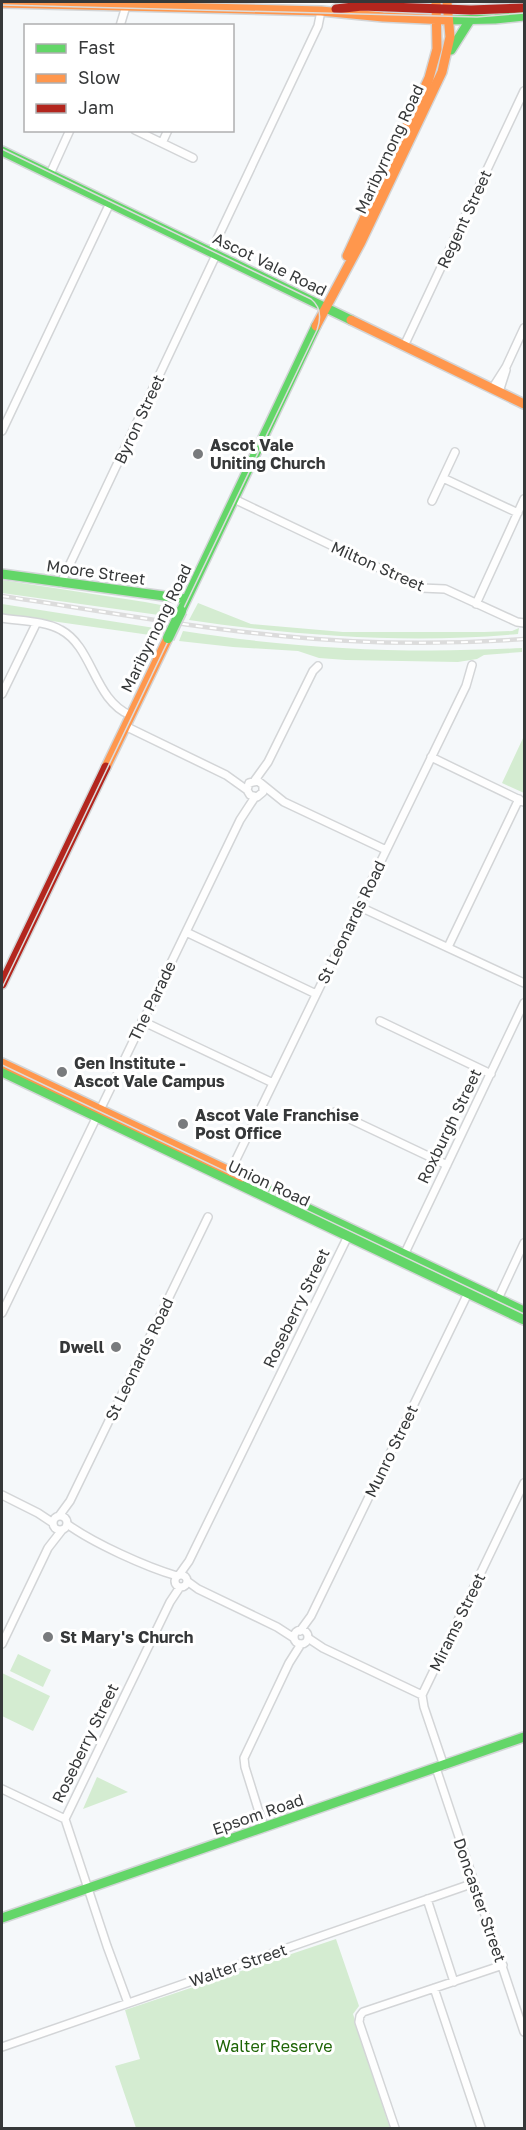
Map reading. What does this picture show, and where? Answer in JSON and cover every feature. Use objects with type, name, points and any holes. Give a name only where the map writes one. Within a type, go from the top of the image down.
[{"type":"main road","points":[[2,3],[298,6],[363,17],[437,20],[470,20],[494,10],[525,8]]},
{"type":"main road","points":[[321,11],[362,6],[436,4],[494,10],[525,16]]},
{"type":"main road","name":"Maribyrnong Road","points":[[336,285],[353,239],[429,78],[437,49],[436,4]]},
{"type":"main road","name":"Maribyrnong Road","points":[[2,984],[325,307],[366,232],[436,85],[448,54],[450,20],[448,5]]},
{"type":"main road","points":[[448,54],[470,20]]},
{"type":"main road","name":"Ascot Vale Road","points":[[2,154],[50,174],[525,404]]},
{"type":"main road","name":"Moore Street","points":[[2,574],[186,599]]},
{"type":"main road","name":"Union Road","points":[[2,1063],[98,1113],[497,1303],[525,1320]]},
{"type":"main road","name":"Union Road","points":[[2,1072],[98,1113]]},
{"type":"main road","name":"Union Road","points":[[497,1303],[525,1311]]},
{"type":"main road","name":"Epsom Road","points":[[2,1918],[525,1737]]},
{"type":"street","points":[[121,24],[126,6]]},
{"type":"street","name":"Byron Street","points":[[61,583],[318,26],[321,11]]},
{"type":"street","name":"Regent Street","points":[[404,346],[525,91]]},
{"type":"street","points":[[50,174],[69,132]]},
{"type":"street","points":[[139,132],[193,158]]},
{"type":"street","points":[[162,143],[167,132]]},
{"type":"street","points":[[2,431],[110,203]]},
{"type":"street","points":[[496,390],[525,328]]},
{"type":"street","points":[[432,501],[455,452]]},
{"type":"street","points":[[443,478],[518,513]]},
{"type":"street","name":"Milton Street","points":[[234,499],[421,588],[445,589],[517,622],[525,623]]},
{"type":"street","points":[[476,603],[525,499]]},
{"type":"street","points":[[2,618],[50,625],[66,633],[79,648],[111,702],[119,710],[130,715]]},
{"type":"street","points":[[2,694],[36,624]]},
{"type":"street","name":"St Leonards Road","points":[[229,1176],[466,686],[472,672],[472,665]]},
{"type":"street","points":[[252,794],[313,671],[318,666]]},
{"type":"street","points":[[125,726],[226,775],[252,794],[284,802]]},
{"type":"street","points":[[431,757],[522,800],[447,947]]},
{"type":"street","points":[[226,775],[258,783],[284,802],[386,850]]},
{"type":"street","points":[[252,794],[262,792],[258,783]]},
{"type":"street","name":"The Parade","points":[[2,1313],[252,794]]},
{"type":"street","points":[[358,906],[525,983]]},
{"type":"street","points":[[186,932],[316,994]]},
{"type":"street","name":"Roxburgh Street","points":[[402,1258],[525,1003]]},
{"type":"street","points":[[142,1021],[273,1083]]},
{"type":"street","points":[[380,1021],[491,1074]]},
{"type":"street","points":[[335,1112],[447,1165]]},
{"type":"street","name":"St Leonards Road","points":[[2,1644],[208,1217]]},
{"type":"street","name":"Roseberry Street","points":[[128,2003],[87,1889],[65,1819],[350,1233]]},
{"type":"street","points":[[497,1303],[525,1243]]},
{"type":"street","name":"Munro Street","points":[[264,1828],[244,1758],[470,1290]]},
{"type":"street","name":"Mirams Street","points":[[422,1695],[525,1483]]},
{"type":"street","points":[[2,1495],[422,1695],[440,1767]]},
{"type":"street","name":"Doncaster Street","points":[[440,1767],[474,1883],[525,2032]]},
{"type":"street","points":[[2,1789],[65,1819]]},
{"type":"street","name":"Walter Street","points":[[2,2047],[474,1883]]},
{"type":"street","points":[[427,1899],[454,1982]]},
{"type":"street","points":[[395,2128],[359,2022],[360,2016],[363,2012],[503,1965]]},
{"type":"street","points":[[434,1988],[482,2128]]},
{"type":"green space","points":[[2,580],[145,602],[166,606],[170,609],[166,616],[2,593]]},
{"type":"green space","points":[[198,603],[251,624],[343,632],[484,632],[512,631],[519,628],[518,634],[477,637],[395,638],[313,634],[189,620]]},
{"type":"green space","points":[[2,604],[161,629],[157,636],[2,614]]},
{"type":"green space","points":[[183,631],[310,646],[394,650],[522,648],[522,652],[484,655],[477,659],[458,662],[346,660],[319,658],[298,651],[179,641]]},
{"type":"green space","points":[[524,736],[524,793],[502,783]]},
{"type":"green space","points":[[18,1654],[51,1670],[43,1687],[10,1671]]},
{"type":"green space","points":[[2,1673],[50,1696],[33,1731],[2,1716]]},
{"type":"green space","points":[[97,1777],[128,1792],[83,1809]]},
{"type":"green space","name":"Walter Reserve","points":[[336,1939],[359,2006],[353,2014],[390,2128],[136,2128],[115,2066],[140,2059],[125,2010]]},
{"type":"tram line","points":[[2,5],[477,17],[524,13]]},
{"type":"tram line","points":[[2,149],[311,299],[317,306],[319,317],[317,330],[2,988]]},
{"type":"tram line","points":[[2,1065],[524,1314]]},
{"type":"railway","points":[[2,596],[212,628],[312,639],[403,643],[524,639]]},
{"type":"traffic: fast","points":[[447,20],[524,16]]},
{"type":"traffic: fast","points":[[451,50],[470,20]]},
{"type":"traffic: fast","points":[[2,151],[351,320]]},
{"type":"traffic: fast","points":[[181,611],[316,326]]},
{"type":"traffic: fast","points":[[2,574],[186,599]]},
{"type":"traffic: fast","points":[[168,638],[181,611]]},
{"type":"traffic: fast","points":[[2,1072],[524,1320]]},
{"type":"traffic: fast","points":[[242,1177],[524,1311]]},
{"type":"traffic: fast","points":[[2,1918],[524,1737]]},
{"type":"traffic: slow","points":[[347,256],[429,78],[437,49],[436,2]]},
{"type":"traffic: slow","points":[[316,326],[361,242],[442,72],[450,37],[447,2]]},
{"type":"traffic: slow","points":[[2,3],[321,11],[447,20]]},
{"type":"traffic: slow","points":[[351,320],[524,404]]},
{"type":"traffic: slow","points":[[106,767],[168,638]]},
{"type":"traffic: slow","points":[[2,1063],[242,1177]]},
{"type":"traffic: jam","points":[[336,9],[362,6],[471,10],[524,8]]},
{"type":"traffic: jam","points":[[2,984],[106,767]]},
{"type":"place","name":"Ascot Vale Uniting Church","points":[[198,454]]},
{"type":"place","name":"Gen Institute - Ascot Vale Campus","points":[[62,1072]]},
{"type":"place","name":"Ascot Vale Franchise Post Office","points":[[183,1124]]},
{"type":"place","name":"Dwell","points":[[116,1347]]},
{"type":"place","name":"St Mary's Church","points":[[48,1637]]}]
